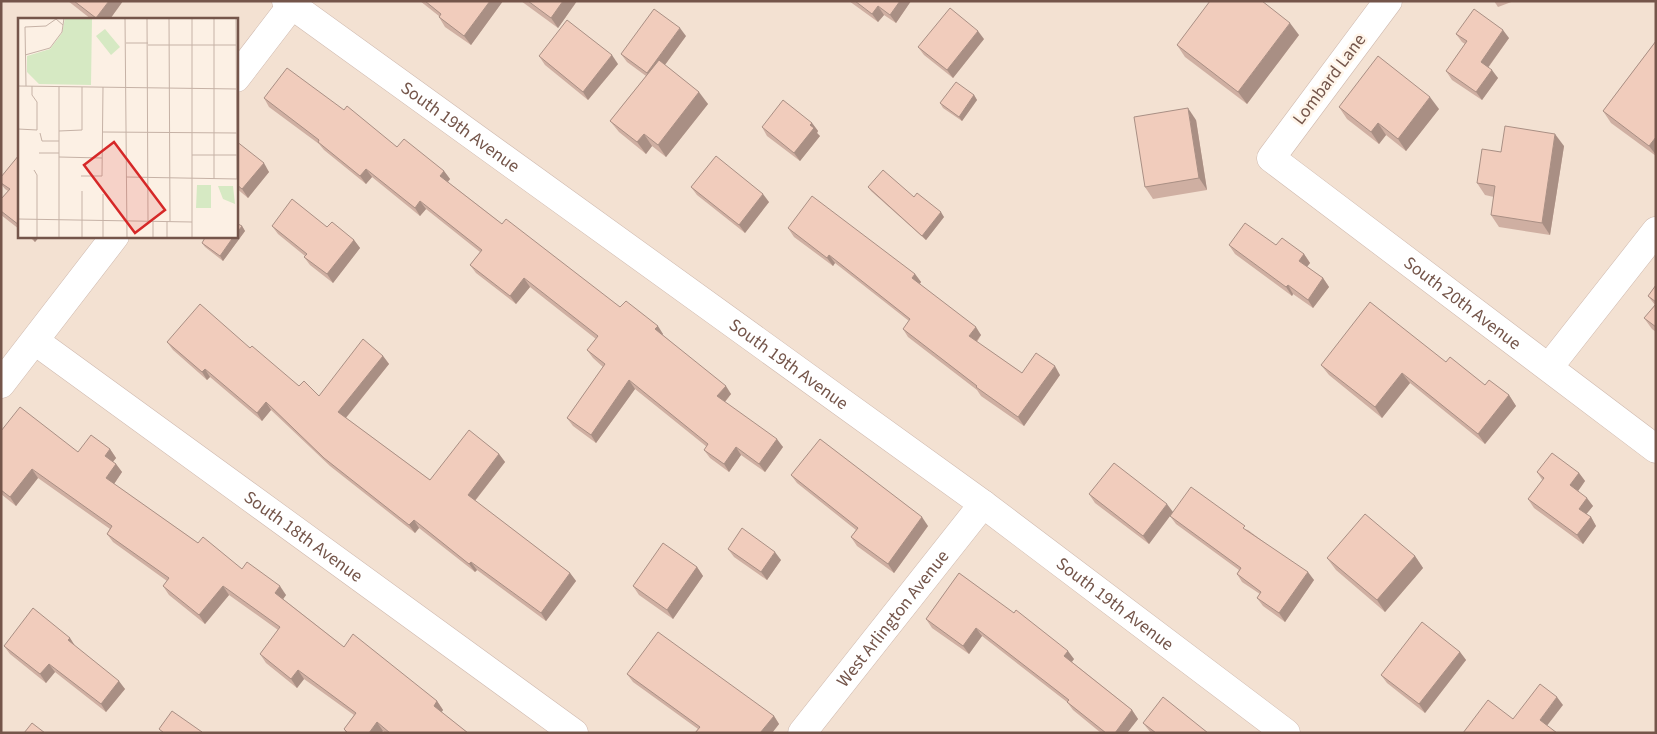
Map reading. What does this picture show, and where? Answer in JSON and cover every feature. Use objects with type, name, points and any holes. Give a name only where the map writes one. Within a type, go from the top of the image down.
[{"type":"street","name":"Lombard Lane","points":[[1271,158],[1388,1]]},
{"type":"street","points":[[238,75],[291,3]]},
{"type":"street","name":"South 19th Avenue","points":[[291,3],[982,504],[1286,733]]},
{"type":"street","name":"South 20th Avenue","points":[[1271,158],[1656,449]]},
{"type":"street","points":[[1549,367],[1656,231]]},
{"type":"street","points":[[1,384],[113,238]]},
{"type":"street","name":"South 18th Avenue","points":[[34,341],[574,733]]},
{"type":"street","name":"West Arlington Avenue","points":[[802,733],[982,504]]},
{"type":"shaded area","points":[[1,1],[1656,1],[1656,733],[1,733]]},
{"type":"building","points":[[74,1],[109,1],[96,18]]},
{"type":"building","points":[[425,1],[490,1],[464,36],[439,17],[441,14]]},
{"type":"building","points":[[528,1],[563,1],[551,18]]},
{"type":"building","points":[[855,1],[900,1],[890,15],[878,6],[872,14]]},
{"type":"building","points":[[1210,1],[1262,1],[1290,23],[1238,92],[1177,45]]},
{"type":"building","points":[[950,8],[978,31],[947,70],[918,47]]},
{"type":"building","points":[[654,9],[680,28],[647,73],[621,54]]},
{"type":"building","points":[[1474,9],[1503,30],[1481,62],[1492,70],[1476,92],[1446,71],[1467,41],[1456,34]]},
{"type":"building","points":[[567,20],[612,55],[583,92],[539,56]]},
{"type":"building","points":[[1656,41],[1656,137],[1649,146],[1603,111]]},
{"type":"building","points":[[1378,56],[1430,97],[1398,139],[1378,123],[1371,132],[1339,107]]},
{"type":"building","points":[[659,60],[699,92],[658,145],[644,134],[637,142],[610,121]]},
{"type":"building","points":[[287,68],[344,110],[347,106],[397,147],[404,139],[444,171],[440,176],[502,224],[506,219],[620,307],[626,301],[658,326],[655,329],[726,386],[717,396],[777,439],[759,464],[736,447],[724,464],[704,450],[708,444],[629,380],[591,435],[567,418],[605,364],[587,350],[598,336],[524,278],[510,296],[470,265],[482,250],[420,201],[415,208],[366,169],[360,176],[318,142],[319,140],[264,98]]},
{"type":"building","points":[[956,82],[974,95],[959,117],[940,103]]},
{"type":"building","points":[[783,100],[812,123],[810,125],[814,128],[794,153],[762,127]]},
{"type":"building","points":[[1188,108],[1199,178],[1145,187],[1134,117]]},
{"type":"building","points":[[1505,126],[1555,134],[1542,223],[1491,215],[1495,186],[1477,183],[1482,149],[1501,152]]},
{"type":"building","points":[[238,143],[264,163],[242,189],[238,186]]},
{"type":"building","points":[[18,156],[18,224],[1,211],[1,199],[10,189],[1,183],[1,177]]},
{"type":"building","points":[[716,156],[763,194],[739,225],[691,187]]},
{"type":"building","points":[[883,170],[914,197],[917,193],[941,212],[922,236],[868,187]]},
{"type":"building","points":[[812,196],[915,274],[912,278],[976,327],[969,336],[1022,373],[1036,353],[1055,366],[1018,417],[976,387],[903,329],[910,319],[829,255],[827,258],[788,228]]},
{"type":"building","points":[[292,199],[327,227],[332,222],[354,240],[327,274],[304,257],[307,254],[272,226]]},
{"type":"building","points":[[1245,223],[1276,245],[1282,238],[1304,254],[1299,261],[1323,278],[1308,300],[1288,285],[1286,287],[1229,245]]},
{"type":"building","points":[[205,238],[233,238],[220,256],[202,243]]},
{"type":"building","points":[[1656,285],[1656,302],[1648,296]]},
{"type":"building","points":[[1370,302],[1446,362],[1450,357],[1485,385],[1489,380],[1509,395],[1478,434],[1402,373],[1375,407],[1321,365]]},
{"type":"building","points":[[200,304],[250,348],[252,346],[299,386],[304,381],[319,396],[363,339],[383,356],[338,412],[430,480],[469,430],[499,454],[468,495],[570,573],[541,613],[471,562],[469,564],[414,520],[409,525],[324,458],[266,402],[257,413],[205,369],[202,372],[167,342]]},
{"type":"building","points":[[1656,304],[1656,327],[1644,318]]},
{"type":"building","points":[[20,407],[78,452],[91,435],[110,449],[105,456],[116,464],[106,478],[198,543],[203,537],[242,569],[247,562],[280,586],[275,593],[344,647],[353,634],[437,701],[434,706],[468,733],[390,733],[377,722],[369,733],[348,733],[344,729],[356,713],[298,670],[291,679],[260,654],[280,627],[223,586],[199,615],[163,586],[169,578],[107,534],[112,526],[32,469],[10,497],[1,490],[1,431]]},
{"type":"building","points":[[820,439],[922,517],[888,564],[851,537],[858,528],[791,475]]},
{"type":"building","points":[[1552,453],[1579,473],[1570,485],[1587,498],[1579,509],[1591,517],[1577,535],[1528,499],[1544,478],[1537,472]]},
{"type":"building","points":[[1114,463],[1167,504],[1143,536],[1089,494]]},
{"type":"building","points":[[1191,487],[1245,526],[1243,528],[1308,572],[1279,613],[1257,598],[1261,592],[1237,574],[1241,568],[1170,516]]},
{"type":"building","points":[[1365,514],[1415,556],[1377,600],[1327,558]]},
{"type":"building","points":[[742,528],[775,552],[761,572],[728,549]]},
{"type":"building","points":[[663,543],[697,567],[667,610],[633,586]]},
{"type":"building","points":[[959,573],[1014,613],[1016,610],[1068,651],[1064,656],[1132,710],[1115,733],[1106,733],[1067,702],[1069,700],[976,628],[963,646],[926,619]]},
{"type":"building","points":[[33,608],[70,638],[68,640],[119,681],[101,704],[49,664],[40,674],[4,646]]},
{"type":"building","points":[[1422,622],[1460,652],[1419,704],[1381,675]]},
{"type":"building","points":[[658,632],[774,716],[760,733],[695,733],[700,727],[627,674]]},
{"type":"building","points":[[1540,684],[1557,697],[1540,720],[1557,733],[1463,733],[1488,700],[1513,719]]},
{"type":"building","points":[[1163,697],[1208,733],[1156,733],[1143,723]]},
{"type":"building","points":[[172,711],[202,733],[164,733],[159,729]]},
{"type":"building","points":[[32,723],[45,733],[24,733]]}]
